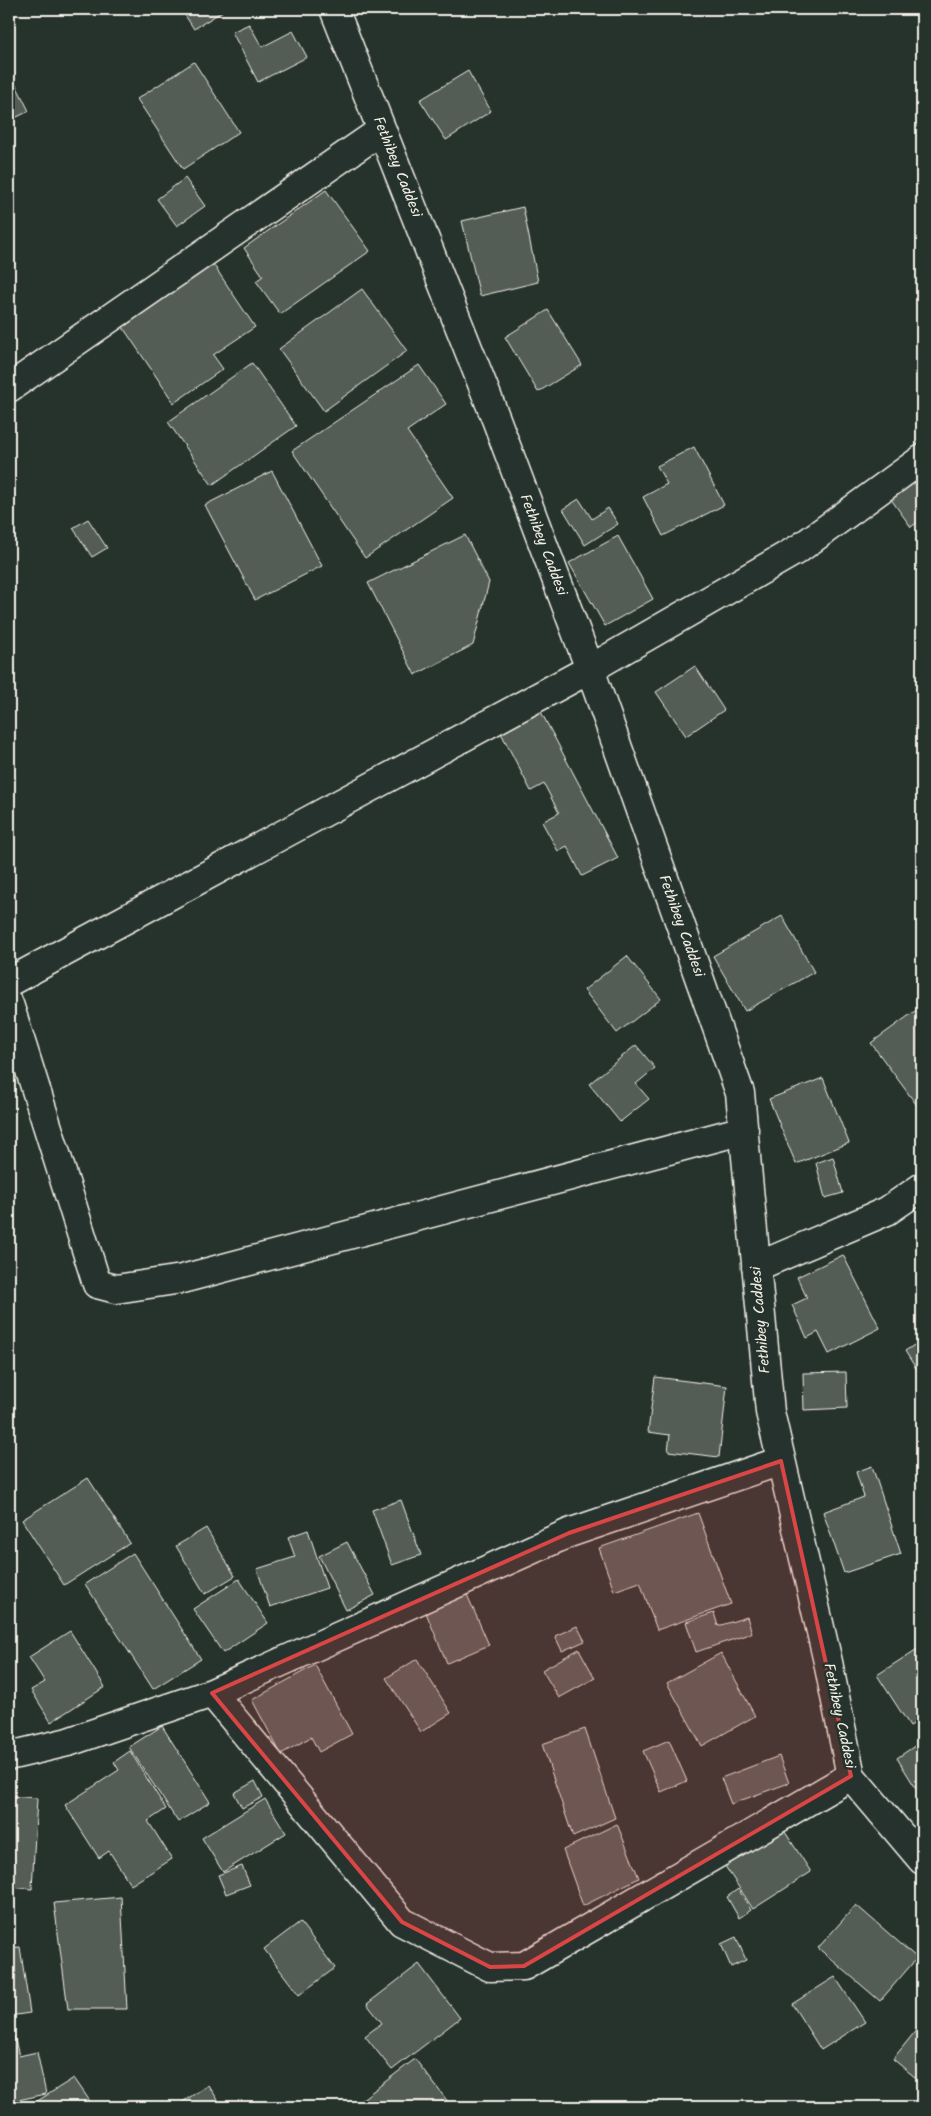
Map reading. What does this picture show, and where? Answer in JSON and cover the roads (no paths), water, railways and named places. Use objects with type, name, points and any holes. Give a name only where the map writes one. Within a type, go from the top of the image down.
[{"type":"street","name":"Fethibey Caddesi","points":[[334,9],[496,419],[590,669],[740,1093],[770,1412],[828,1662],[851,1776],[922,1860]]},
{"type":"street","points":[[9,388],[382,130]]},
{"type":"street","points":[[9,982],[590,669],[800,548],[922,459]]},
{"type":"street","points":[[9,1004],[97,1284],[116,1289],[182,1279],[744,1130]]},
{"type":"street","points":[[756,1267],[887,1211],[922,1187]]},
{"type":"street","points":[[9,1756],[68,1742],[212,1693],[569,1533],[782,1461]]},
{"type":"street","points":[[212,1693],[402,1922],[490,1967],[524,1966],[851,1776]]}]
